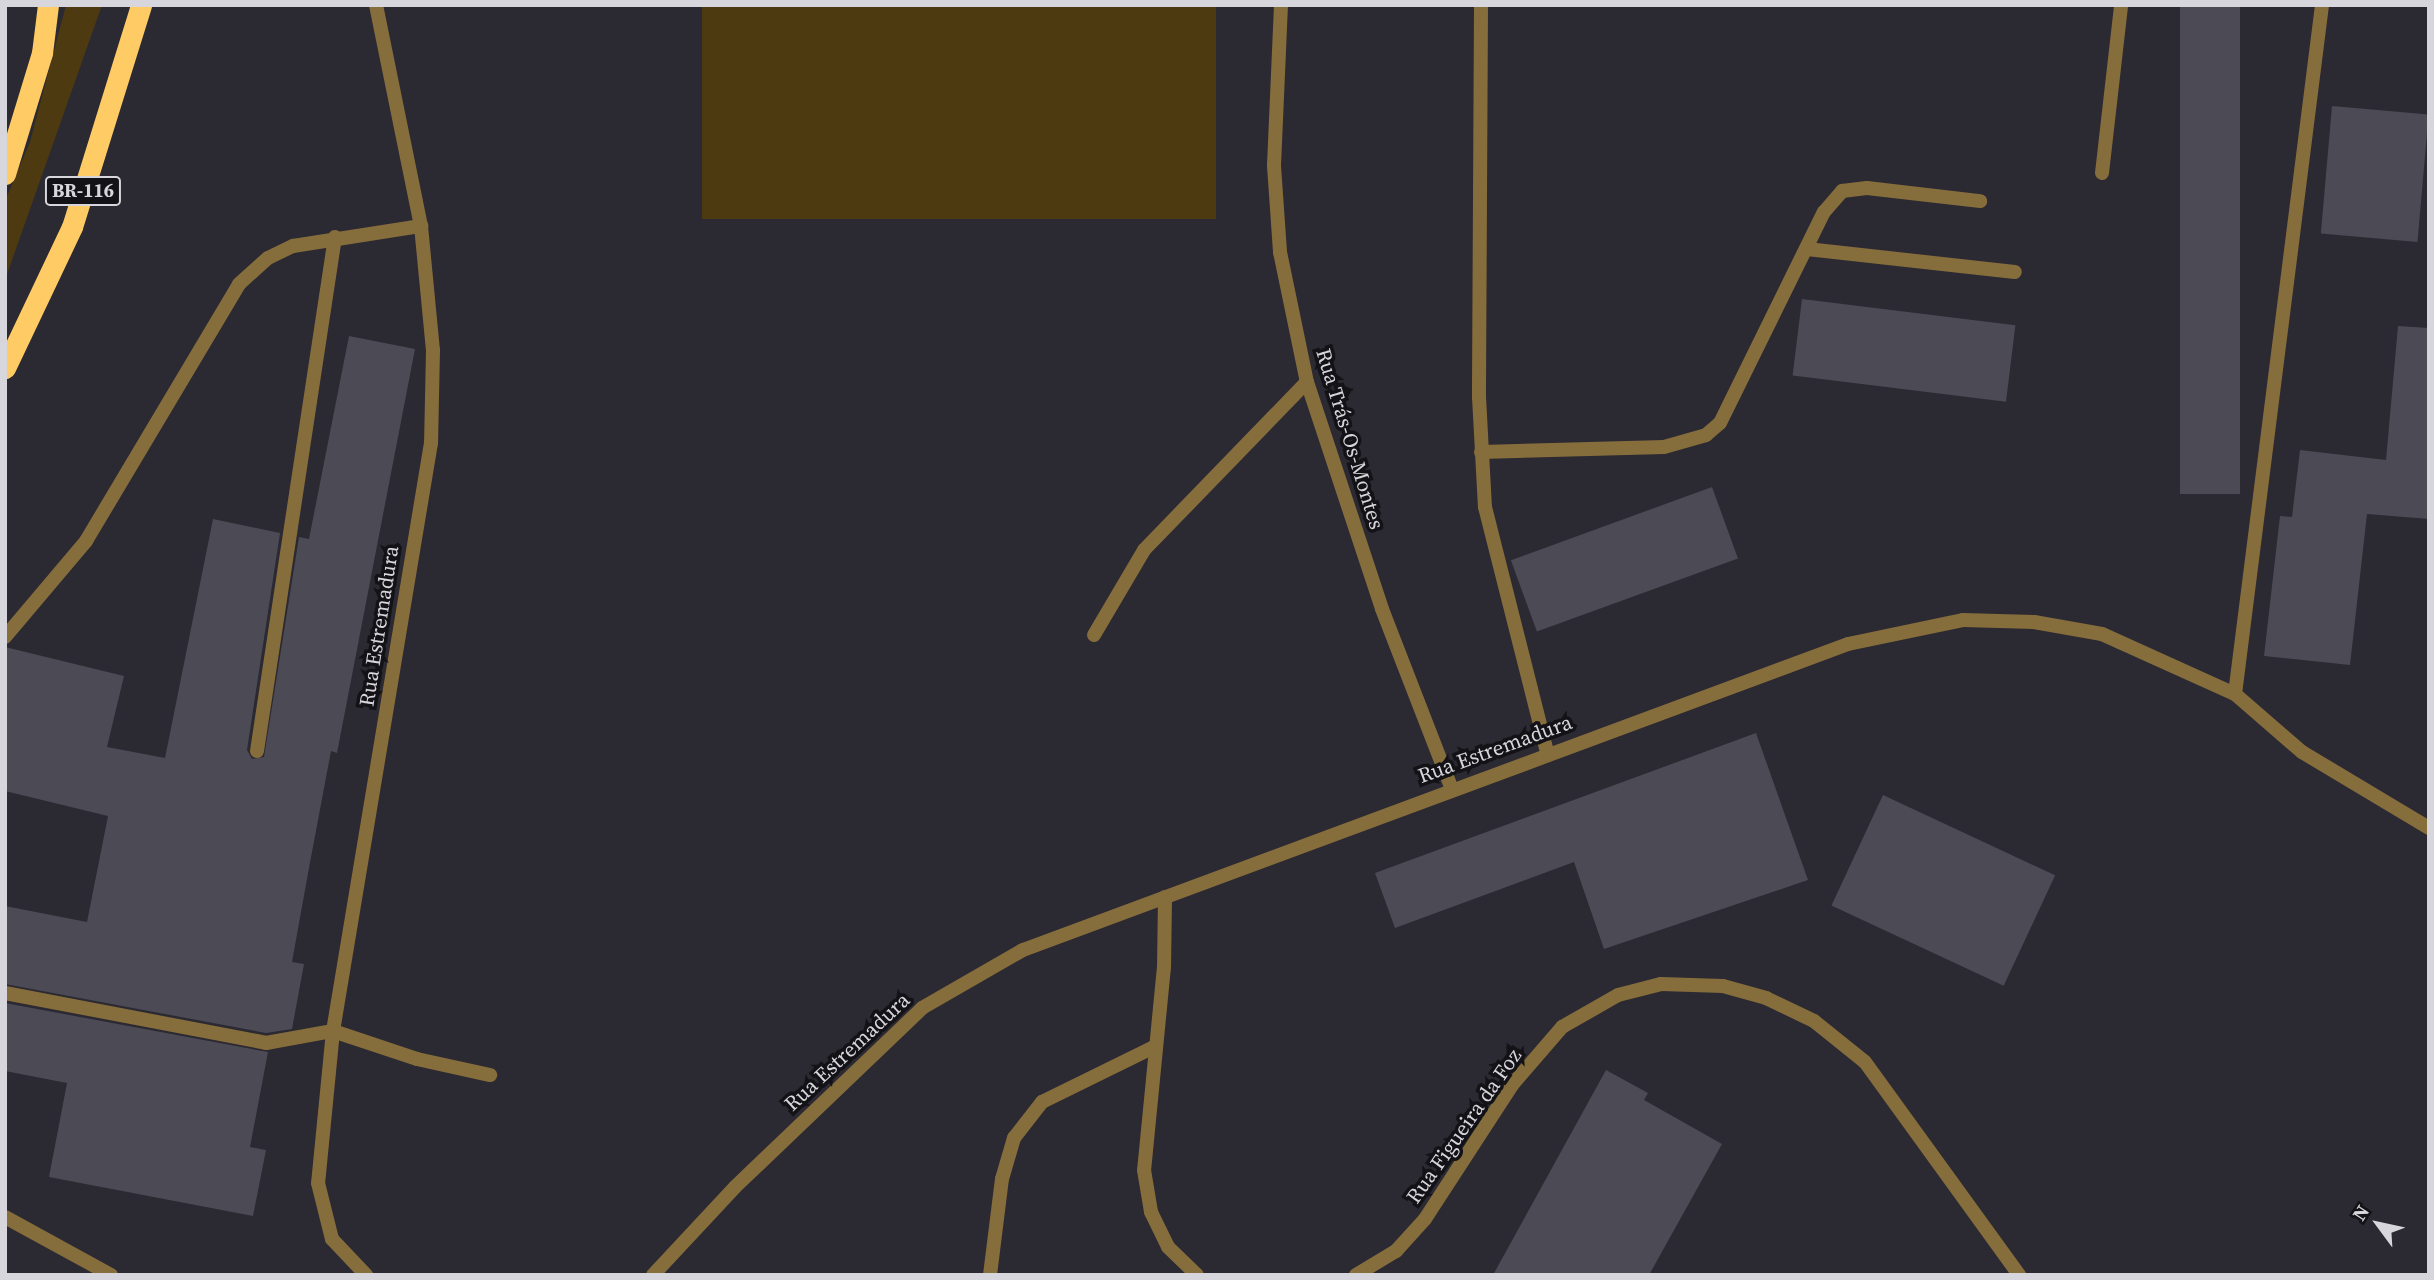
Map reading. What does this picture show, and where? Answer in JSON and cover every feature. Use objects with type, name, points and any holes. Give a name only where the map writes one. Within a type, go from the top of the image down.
[{"type":"highway","points":[[5,174],[42,53],[48,5]]},
{"type":"highway","name":"BR-116","points":[[5,368],[72,227],[141,5]]},
{"type":"street","name":"Rua Estremadura","points":[[366,1275],[332,1239],[318,1183],[333,1031],[431,443],[433,350],[422,226],[376,5]]},
{"type":"street","name":"Rua Trás-Os-Montes","points":[[1281,5],[1274,166],[1280,252],[1307,382],[1382,609],[1451,787]]},
{"type":"street","points":[[1481,5],[1481,452],[1498,573],[1547,752]]},
{"type":"street","points":[[2102,173],[2121,5]]},
{"type":"street","points":[[2235,694],[2322,5]]},
{"type":"street","points":[[1481,452],[1664,447],[1706,435],[1720,423],[1831,200],[1854,187],[1980,201]]},
{"type":"street","points":[[5,637],[86,541],[239,284],[268,258],[335,237],[422,226]]},
{"type":"street","points":[[257,751],[335,237]]},
{"type":"street","points":[[1807,249],[2015,272]]},
{"type":"street","points":[[1094,635],[1144,550],[1307,382]]},
{"type":"street","name":"Rua Estremadura","points":[[653,1275],[735,1187],[922,1008],[1023,950],[1451,787],[1848,644],[1963,620],[2034,622],[2102,634],[2235,694],[2302,752],[2429,828]]},
{"type":"street","points":[[1165,897],[1156,1046],[1144,1170],[1151,1212],[1168,1247],[1198,1275]]},
{"type":"street","name":"Rua Figueira da Foz","points":[[1356,1275],[1396,1251],[1425,1219],[1512,1086],[1562,1027],[1618,995],[1661,984],[1723,986],[1766,998],[1814,1021],[1865,1062],[2020,1275]]},
{"type":"street","points":[[5,993],[266,1043],[333,1031],[417,1059],[490,1075]]},
{"type":"street","points":[[990,1275],[1002,1179],[1014,1138],[1042,1102],[1156,1046]]},
{"type":"street","points":[[5,1217],[111,1275]]},
{"type":"shaded area","points":[[66,5],[102,5],[5,280],[5,201],[30,142]]},
{"type":"shaded area","points":[[702,5],[1216,5],[1216,219],[702,219]]},
{"type":"building","points":[[2180,5],[2240,5],[2240,494],[2180,494]]},
{"type":"building","points":[[2332,106],[2429,114],[2417,242],[2321,234]]},
{"type":"building","points":[[1802,299],[2015,325],[2006,402],[1793,375]]},
{"type":"building","points":[[2398,326],[2429,328],[2429,519],[2367,514],[2350,665],[2264,656],[2280,516],[2292,517],[2300,450],[2386,460]]},
{"type":"building","points":[[349,336],[415,349],[337,753],[331,751],[309,868],[292,962],[304,964],[292,1029],[266,1033],[5,984],[5,906],[87,922],[108,816],[5,791],[5,647],[124,676],[107,747],[165,758],[213,519],[280,533],[247,750],[252,759],[264,757],[299,537],[309,539]]},
{"type":"building","points":[[1712,487],[1738,558],[1537,632],[1511,560]]},
{"type":"building","points":[[1756,733],[1808,880],[1604,949],[1574,862],[1395,928],[1375,873]]},
{"type":"building","points":[[1883,795],[2055,875],[2004,986],[1831,906]]},
{"type":"building","points":[[5,1003],[268,1052],[250,1147],[266,1150],[253,1216],[49,1177],[67,1083],[5,1071]]},
{"type":"building","points":[[1606,1070],[1648,1093],[1644,1100],[1722,1144],[1649,1275],[1493,1275]]}]
